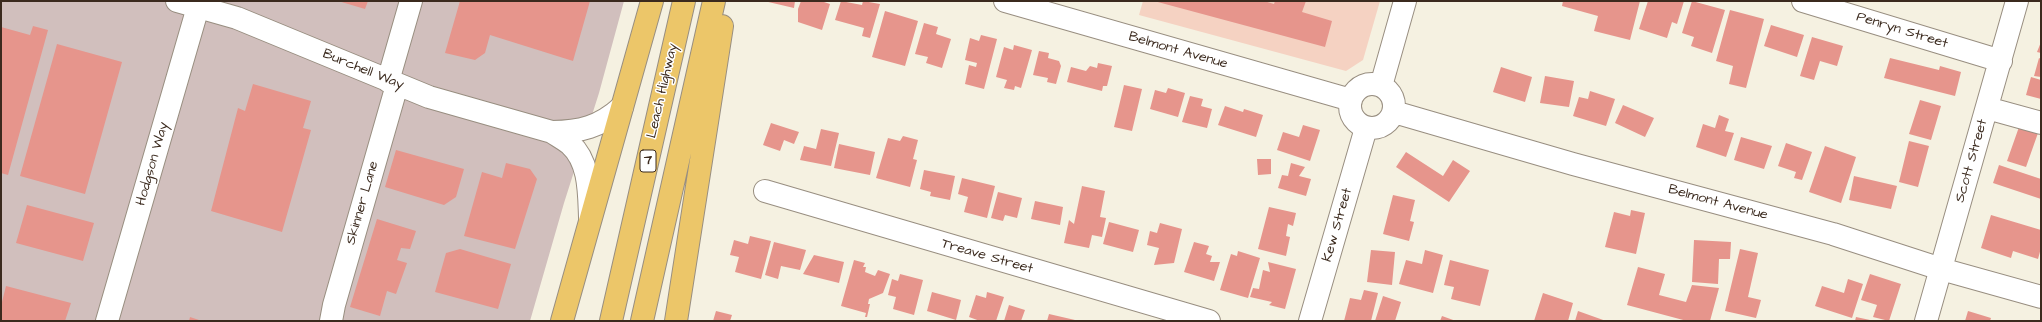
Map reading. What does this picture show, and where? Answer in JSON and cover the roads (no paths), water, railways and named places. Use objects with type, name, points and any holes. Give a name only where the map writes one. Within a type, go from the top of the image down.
[{"type":"highway","points":[[562,321],[652,1]]},
{"type":"highway","name":"Leach Highway","points":[[611,321],[684,1]]},
{"type":"highway","name":"7","points":[[642,321],[714,1]]},
{"type":"highway","points":[[676,321],[726,1]]},
{"type":"street","name":"Burchell Way","points":[[177,1],[237,18],[429,97],[552,132],[570,144],[581,159],[588,181],[590,220]]},
{"type":"street","name":"Skinner Lane","points":[[331,321],[334,304],[392,83],[411,1]]},
{"type":"street","name":"Belmont Avenue","points":[[1005,1],[1351,100]]},
{"type":"street","points":[[1381,86],[1405,1]]},
{"type":"street","name":"Penryn Street","points":[[1803,1],[2001,61]]},
{"type":"street","name":"Scott Street","points":[[1926,321],[2017,1]]},
{"type":"street","name":"Hodgson Way","points":[[108,321],[198,7]]},
{"type":"street","points":[[1366,85],[1381,86],[1391,94],[1395,106],[1394,112],[1386,124],[1380,127],[1366,128],[1355,120],[1350,107],[1351,100],[1359,88],[1366,85]]},
{"type":"street","name":"Burchell Way","points":[[552,132],[582,130],[594,127],[611,117],[622,107]]},
{"type":"street","points":[[1987,108],[2041,123]]},
{"type":"street","name":"Belmont Avenue","points":[[1394,112],[1573,164],[1833,234],[1941,269],[2041,297]]},
{"type":"street","name":"Kew Street","points":[[1310,321],[1366,128]]},
{"type":"street","name":"Treave Street","points":[[765,191],[1208,321]]}]
